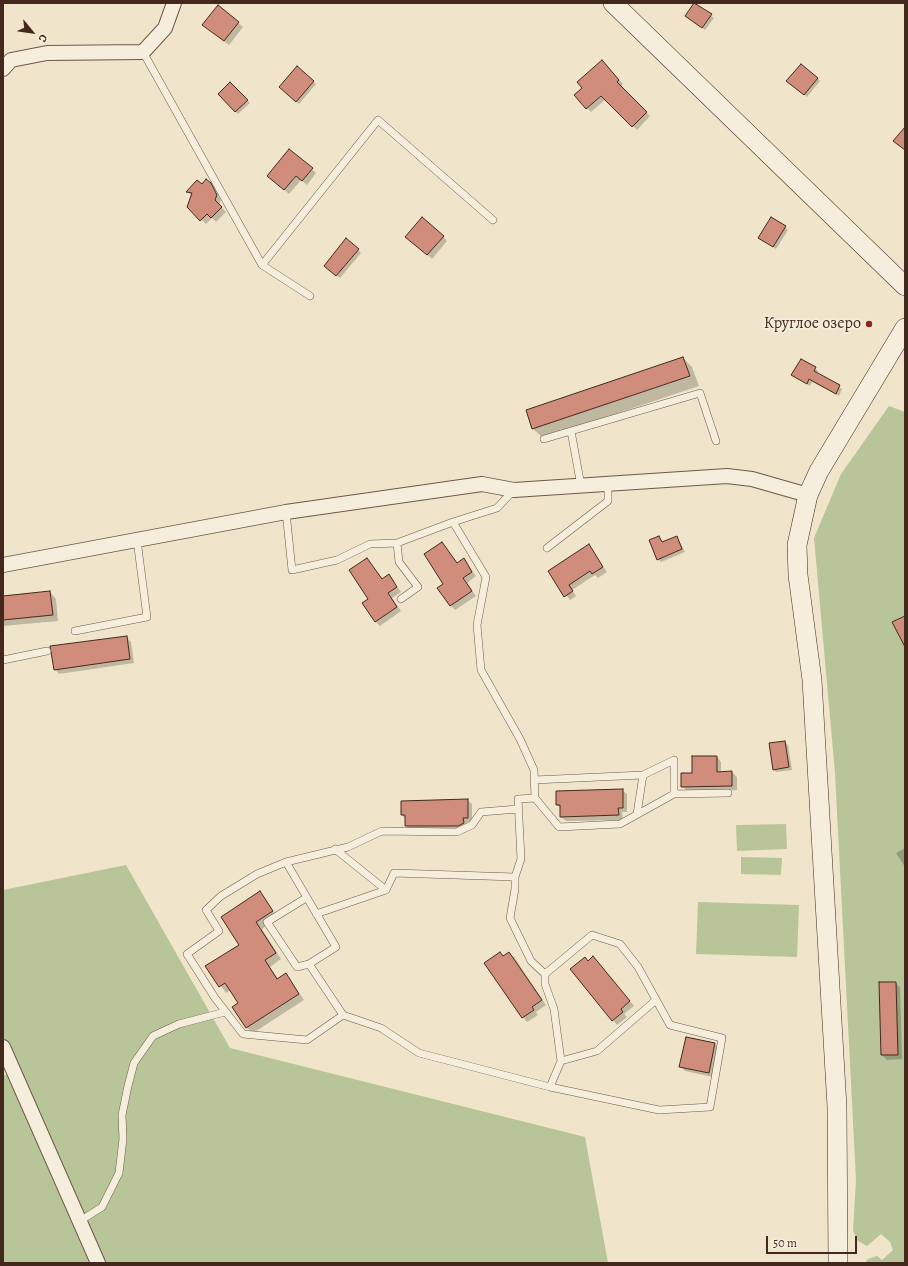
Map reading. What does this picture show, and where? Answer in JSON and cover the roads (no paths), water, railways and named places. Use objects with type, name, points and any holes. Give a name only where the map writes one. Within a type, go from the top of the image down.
[{"type":"main road","points":[[613,3],[905,286]]},
{"type":"main road","points":[[838,1263],[837,1107],[820,798],[812,680],[797,544],[808,495],[822,465],[905,328]]},
{"type":"street","points":[[3,69],[11,60],[48,53],[143,52],[165,28],[174,3]]},
{"type":"street","points":[[3,565],[286,512],[482,484],[514,490],[727,476],[752,479],[808,495]]},
{"type":"street","points":[[3,1048],[98,1263]]},
{"type":"lane","points":[[143,52],[262,265],[310,296]]},
{"type":"lane","points":[[262,265],[378,120],[493,220]]},
{"type":"lane","points":[[544,440],[700,393],[716,441]]},
{"type":"lane","points":[[571,432],[581,486]]},
{"type":"lane","points":[[547,548],[608,501],[608,484]]},
{"type":"lane","points":[[286,512],[292,570],[337,560],[370,544],[397,543],[453,522],[497,508],[514,490]]},
{"type":"lane","points":[[453,522],[486,577],[478,625],[481,670],[520,739],[534,770],[535,798],[559,827],[620,824],[674,794],[728,793]]},
{"type":"lane","points":[[75,631],[146,617],[137,540]]},
{"type":"lane","points":[[397,543],[399,562],[418,587],[401,599]]},
{"type":"lane","points":[[3,660],[47,652]]},
{"type":"lane","points":[[534,780],[643,776],[674,760],[674,794]]},
{"type":"lane","points":[[638,814],[643,776]]},
{"type":"lane","points":[[535,798],[518,799],[521,860],[515,877],[515,889],[510,918],[531,961],[545,974],[545,984],[554,1009],[561,1060],[550,1087]]},
{"type":"lane","points":[[343,1015],[307,1040],[243,1034],[225,1012],[187,954],[219,931],[206,910],[221,896],[251,878],[286,862],[348,847],[382,831],[457,832],[472,825],[481,812],[518,809]]},
{"type":"lane","points":[[335,849],[386,890]]},
{"type":"lane","points":[[286,862],[336,947],[309,964],[297,967],[267,922],[306,898]]},
{"type":"lane","points":[[316,914],[386,890],[394,873],[515,877]]},
{"type":"lane","points":[[309,964],[343,1015],[381,1028],[419,1053],[550,1087],[659,1110],[710,1107],[722,1038],[670,1025],[638,967],[620,944],[592,935],[545,974]]},
{"type":"lane","points":[[561,1060],[597,1051],[656,1000]]},
{"type":"lane","points":[[80,1221],[102,1207],[119,1173],[123,1139],[122,1115],[128,1086],[134,1063],[152,1036],[179,1024],[225,1012]]},
{"type":"place","name":"Круглое озеро","points":[[869,324]]}]
